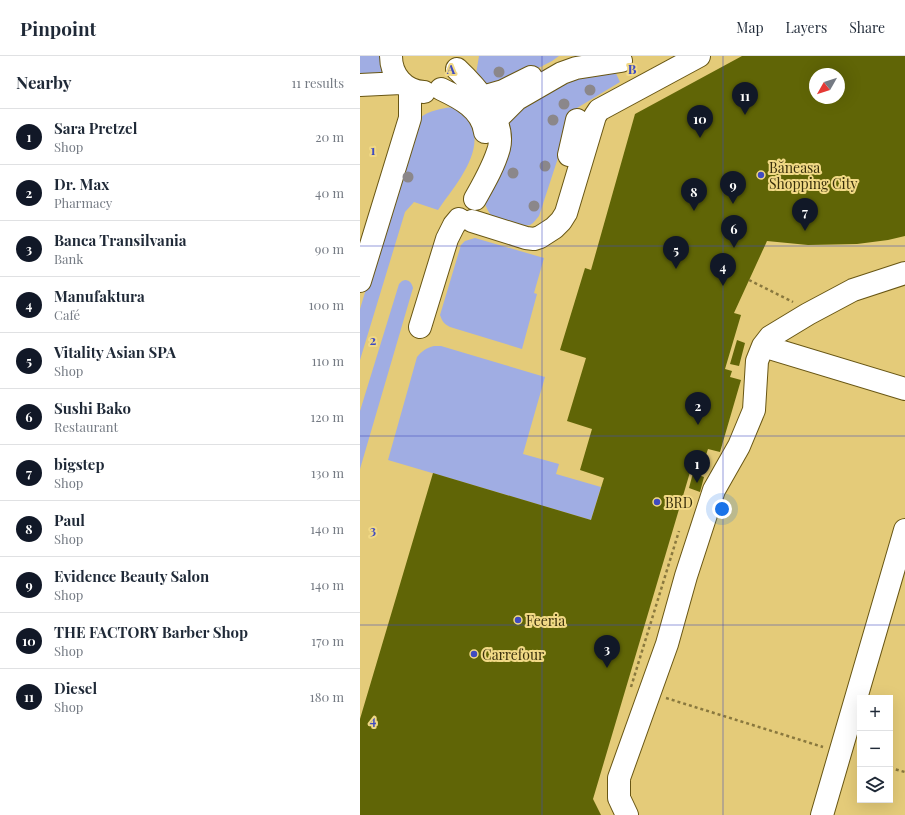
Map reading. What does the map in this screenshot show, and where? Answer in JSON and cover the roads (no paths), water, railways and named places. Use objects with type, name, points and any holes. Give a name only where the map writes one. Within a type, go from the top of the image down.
[{"type":"street","points":[[482,97],[503,91],[516,85],[557,64],[569,56]]},
{"type":"street","points":[[547,234],[560,222],[566,213],[595,116],[599,110],[699,56]]},
{"type":"street","points":[[496,121],[517,99],[562,73],[576,68],[624,58]]},
{"type":"street","points":[[360,82],[391,60],[395,74],[420,88],[465,102],[478,114],[484,124],[484,148],[470,197]]},
{"type":"street","points":[[458,62],[489,107],[500,132],[499,147],[494,163],[470,197]]},
{"type":"street","points":[[360,85],[420,88],[451,80],[458,62]]},
{"type":"street","points":[[360,281],[420,88]]},
{"type":"street","points":[[547,234],[562,183],[577,120]]},
{"type":"street","points":[[465,220],[526,238],[534,239],[558,232],[567,226],[579,211],[604,129]]},
{"type":"street","points":[[420,327],[447,239],[454,225],[478,215],[480,211],[478,202],[470,197]]},
{"type":"street","points":[[628,815],[619,798],[620,778],[667,644],[714,490],[739,446],[754,410],[757,361],[763,346],[770,337],[853,290],[905,273]]},
{"type":"street","points":[[763,346],[905,389]]},
{"type":"street","points":[[822,815],[905,530]]},
{"type":"place","name":"Diesel","points":[[745,115]]},
{"type":"place","name":"THE FACTORY Barber Shop","points":[[700,138]]},
{"type":"place","name":"Băneasa Shopping City","points":[[761,175]]},
{"type":"place","name":"Evidence Beauty Salon","points":[[733,204]]},
{"type":"place","name":"Paul","points":[[694,211]]},
{"type":"place","name":"bigstep","points":[[805,231]]},
{"type":"place","name":"Sushi Bako","points":[[734,248]]},
{"type":"place","name":"Vitality Asian SPA","points":[[676,269]]},
{"type":"place","name":"Manufaktura","points":[[723,286]]},
{"type":"place","name":"Dr. Max","points":[[698,425]]},
{"type":"place","name":"Sara Pretzel","points":[[697,483]]},
{"type":"place","name":"BRD","points":[[657,502]]},
{"type":"place","name":"Feeria","points":[[518,620]]},
{"type":"place","name":"Carrefour","points":[[474,654]]},
{"type":"place","name":"Banca Transilvania","points":[[607,668]]}]
